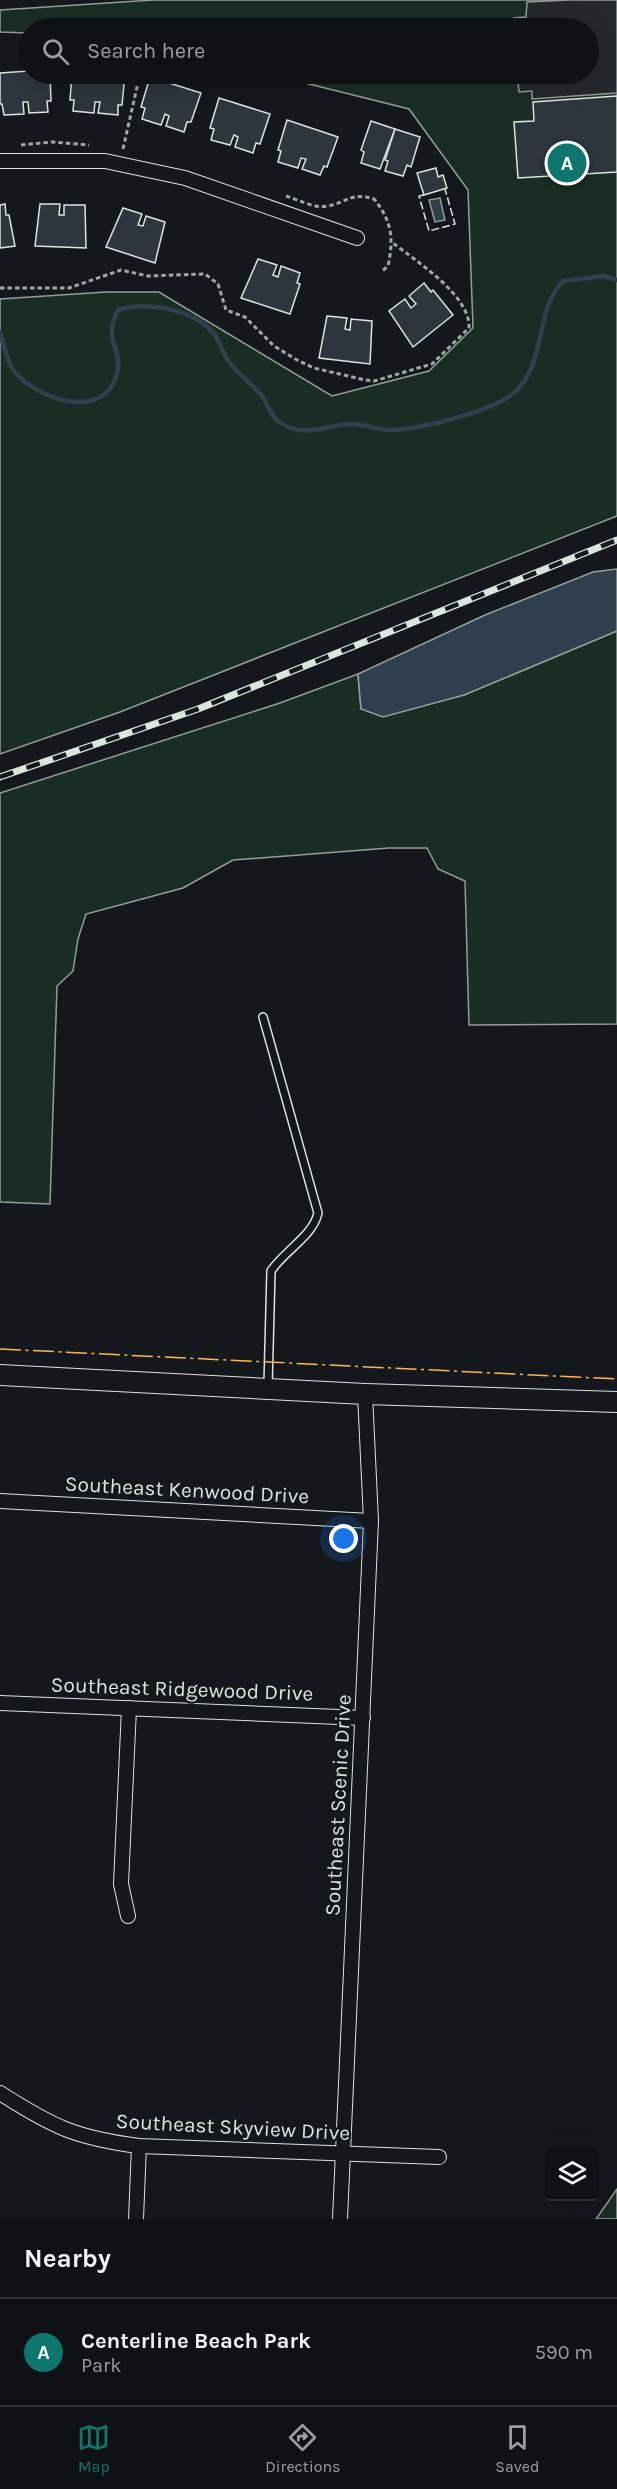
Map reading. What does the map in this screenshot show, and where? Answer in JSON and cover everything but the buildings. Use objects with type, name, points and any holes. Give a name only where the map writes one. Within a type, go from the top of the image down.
[{"type":"main road","points":[[0,1375],[365,1394],[617,1402]]},
{"type":"street","points":[[0,161],[32,159],[117,163],[185,178],[357,238]]},
{"type":"street","name":"Southeast Scenic Drive","points":[[340,2219],[371,1521],[365,1394]]},
{"type":"street","name":"Southeast Kenwood Drive","points":[[0,1501],[371,1521]]},
{"type":"street","name":"Southeast Ridgewood Drive","points":[[0,1703],[363,1718]]},
{"type":"street","points":[[128,1916],[121,1884],[129,1708]]},
{"type":"street","name":"Southeast Skyview Drive","points":[[0,2094],[44,2121],[71,2133],[98,2141],[139,2146],[439,2157]]},
{"type":"street","points":[[136,2219],[139,2146]]},
{"type":"lane","points":[[263,1017],[318,1213],[313,1226],[279,1259],[271,1271],[268,1389]]},
{"type":"path","points":[[123,149],[138,84]]},
{"type":"path","points":[[0,288],[69,288],[121,270],[148,276],[205,274],[219,284],[226,310],[245,316],[274,345],[314,368],[374,381],[432,363],[469,328],[464,309],[440,279],[393,243]]},
{"type":"green space","points":[[153,0],[617,0],[617,516],[120,712],[0,754],[0,299],[106,292],[159,292],[332,396],[429,371],[473,328],[468,190],[409,109],[309,84],[599,84],[599,18],[18,18],[18,33],[0,32],[0,10]]},
{"type":"green space","points":[[617,631],[617,1024],[469,1025],[465,881],[438,869],[427,848],[389,848],[233,860],[183,888],[86,914],[78,939],[73,971],[57,986],[50,1204],[0,1202],[0,793],[280,703],[358,674],[361,709],[464,695]]},
{"type":"green space","points":[[617,2189],[617,2219],[596,2219]]},
{"type":"shaded area","points":[[617,0],[617,93],[532,99],[532,91],[519,92],[518,84],[599,84],[599,18],[514,18],[526,17],[527,2]]},
{"type":"water","points":[[440,198],[445,220],[435,222],[429,200]]},
{"type":"water","points":[[617,569],[617,631],[464,695],[383,717],[361,709],[358,674],[485,615],[593,572]]},
{"type":"waterway","points":[[0,332],[9,362],[24,381],[53,397],[85,402],[99,398],[110,388],[117,373],[118,364],[112,330],[118,310],[143,306],[170,309],[195,318],[214,334],[236,371],[261,395],[275,418],[287,427],[305,431],[351,424],[387,430],[400,429],[454,418],[491,406],[506,398],[516,391],[526,379],[537,351],[548,307],[563,281],[604,276],[617,280]]},
{"type":"railway","points":[[0,777],[198,709],[617,540]]},
{"type":"fence","points":[[424,195],[419,196],[429,231],[455,224],[445,189]]},
{"type":"power","points":[[0,1349],[617,1379]]},
{"type":"place","name":"Centerline Beach Park","points":[[567,163]]}]
